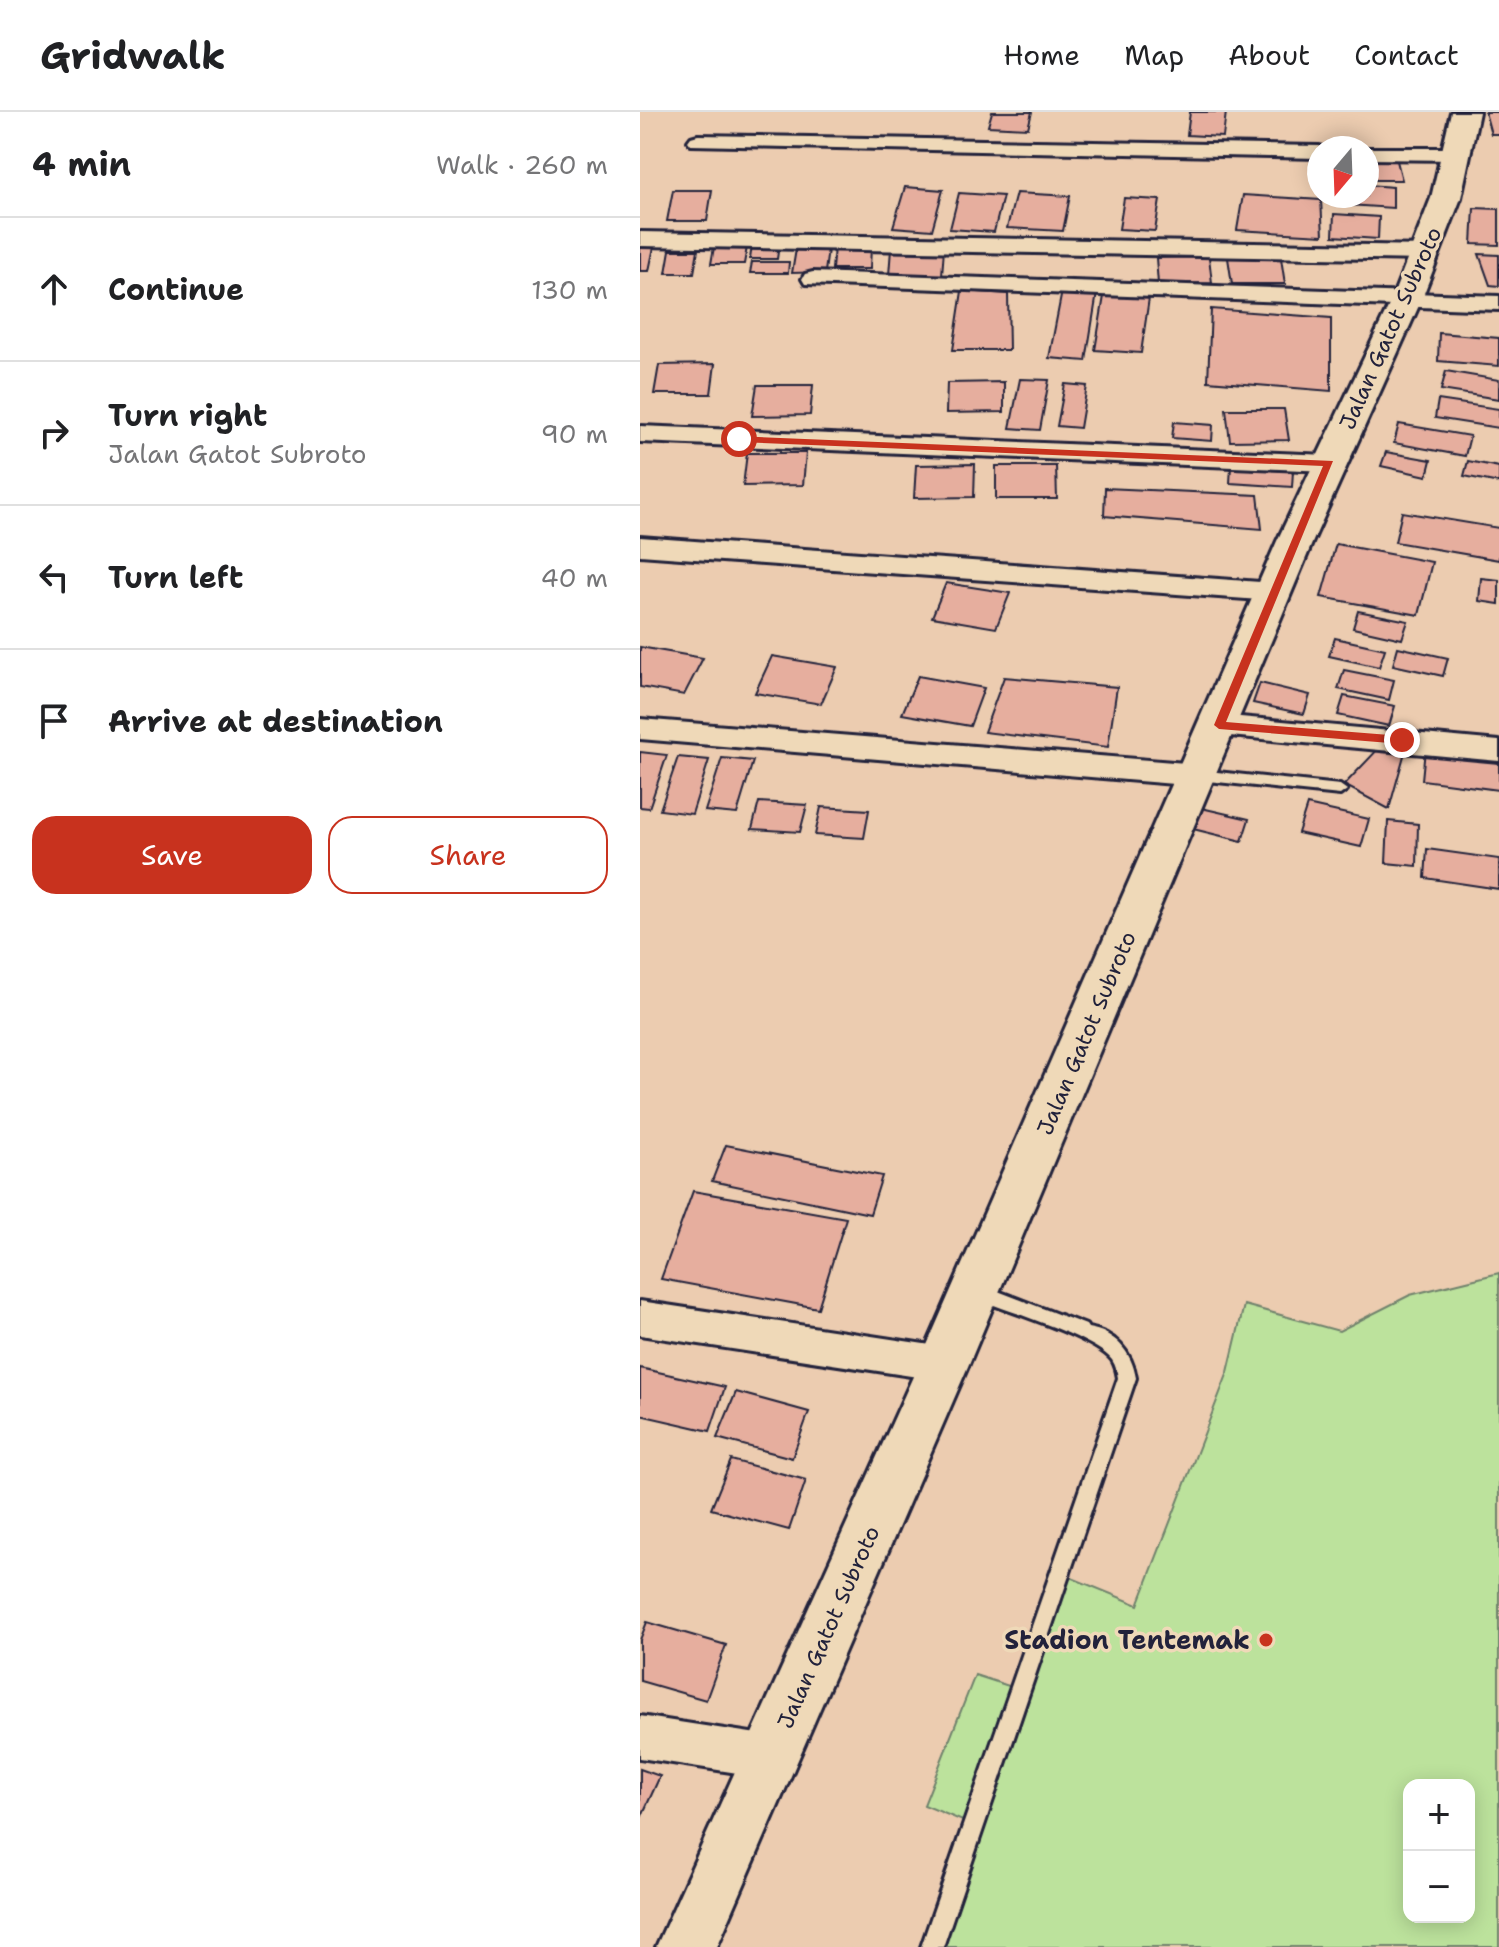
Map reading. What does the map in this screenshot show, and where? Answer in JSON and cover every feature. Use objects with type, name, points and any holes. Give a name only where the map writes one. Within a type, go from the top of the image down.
[{"type":"street","points":[[1379,150],[1462,133]]},
{"type":"street","name":"Jalan Gatot Subroto","points":[[686,1947],[944,1364],[1329,463],[1406,301],[1426,253],[1462,133]]},
{"type":"street","points":[[698,141],[1307,152]]},
{"type":"street","points":[[640,239],[1426,253]]},
{"type":"street","points":[[813,279],[1499,303]]},
{"type":"street","points":[[640,434],[1329,463]]},
{"type":"street","points":[[640,546],[1274,592]]},
{"type":"street","points":[[1219,725],[1499,751]]},
{"type":"street","points":[[640,729],[1198,775]]},
{"type":"street","points":[[640,1318],[944,1364]]},
{"type":"street","points":[[640,1737],[770,1757]]},
{"type":"lane","points":[[1198,775],[1340,790]]},
{"type":"lane","points":[[932,1947],[1127,1378],[1125,1359],[1115,1348],[975,1290]]},
{"type":"green space","name":"Stadion Tentemak","points":[[1499,1273],[1499,1947],[932,1947],[975,1826],[924,1805],[975,1675],[1018,1689],[1055,1571],[1138,1605],[1228,1372],[1244,1305],[1339,1331],[1410,1295]]},
{"type":"building","points":[[992,112],[1032,112],[1028,128],[988,126]]},
{"type":"building","points":[[1190,112],[1226,112],[1223,137],[1187,135]]},
{"type":"building","points":[[1485,112],[1499,112],[1499,134],[1491,134]]},
{"type":"building","points":[[1379,157],[1396,157],[1402,180],[1379,180]]},
{"type":"building","points":[[1379,186],[1393,187],[1393,208],[1379,207]]},
{"type":"building","points":[[905,187],[943,190],[932,230],[893,227]]},
{"type":"building","points":[[673,190],[712,190],[707,221],[667,221]]},
{"type":"building","points":[[959,193],[1003,196],[994,232],[950,229]]},
{"type":"building","points":[[1016,193],[1070,196],[1063,231],[1007,228]]},
{"type":"building","points":[[1243,195],[1307,199],[1307,208],[1321,208],[1323,235],[1237,230]]},
{"type":"building","points":[[1124,198],[1160,200],[1155,231],[1119,229]]},
{"type":"building","points":[[1474,208],[1499,209],[1499,245],[1472,244]]},
{"type":"building","points":[[1334,214],[1379,217],[1378,239],[1333,236]]},
{"type":"building","points":[[752,245],[779,245],[777,259],[750,259]]},
{"type":"building","points":[[871,246],[870,269],[832,269],[834,247]]},
{"type":"building","points":[[640,247],[654,247],[649,271],[640,271]]},
{"type":"building","points":[[714,247],[747,247],[744,264],[711,264]]},
{"type":"building","points":[[796,249],[828,249],[825,272],[792,273]]},
{"type":"building","points":[[891,249],[944,249],[942,275],[889,275]]},
{"type":"building","points":[[670,250],[698,250],[694,273],[666,273]]},
{"type":"building","points":[[1479,254],[1499,255],[1499,286],[1490,285]]},
{"type":"building","points":[[1209,257],[1212,283],[1158,284],[1156,258]]},
{"type":"building","points":[[1228,258],[1281,258],[1285,284],[1232,284]]},
{"type":"building","points":[[752,262],[789,262],[788,273],[750,273]]},
{"type":"building","points":[[962,291],[1008,294],[1009,350],[953,350]]},
{"type":"building","points":[[1062,291],[1097,293],[1086,361],[1049,358]]},
{"type":"building","points":[[1104,296],[1149,298],[1141,353],[1095,350]]},
{"type":"building","points":[[1211,309],[1331,318],[1331,391],[1208,381]]},
{"type":"building","points":[[1439,333],[1499,338],[1499,366],[1438,361]]},
{"type":"building","points":[[715,364],[711,394],[654,394],[659,365]]},
{"type":"building","points":[[1446,371],[1499,380],[1499,399],[1441,390]]},
{"type":"building","points":[[1020,379],[1049,380],[1040,430],[1010,428]]},
{"type":"building","points":[[1004,382],[1004,412],[946,413],[947,383]]},
{"type":"building","points":[[1065,384],[1087,386],[1080,428],[1057,426]]},
{"type":"building","points":[[757,385],[813,385],[810,415],[752,416]]},
{"type":"building","points":[[1438,400],[1499,409],[1499,428],[1435,418]]},
{"type":"building","points":[[1226,409],[1284,409],[1289,440],[1230,441]]},
{"type":"building","points":[[1174,422],[1213,425],[1212,441],[1172,438]]},
{"type":"building","points":[[1399,424],[1470,436],[1465,456],[1394,443]]},
{"type":"building","points":[[1386,452],[1431,460],[1427,476],[1381,466]]},
{"type":"building","points":[[747,453],[806,453],[803,485],[743,486]]},
{"type":"building","points":[[1468,461],[1499,467],[1499,483],[1464,476]]},
{"type":"building","points":[[975,464],[974,497],[914,498],[916,465]]},
{"type":"building","points":[[996,466],[1056,466],[1057,499],[996,499]]},
{"type":"building","points":[[1231,466],[1293,471],[1292,487],[1230,483]]},
{"type":"building","points":[[1105,488],[1258,495],[1262,529],[1104,516]]},
{"type":"building","points":[[1402,512],[1499,528],[1499,560],[1395,542]]},
{"type":"building","points":[[1336,544],[1432,562],[1419,615],[1321,597]]},
{"type":"building","points":[[1481,578],[1499,580],[1499,604],[1479,601]]},
{"type":"building","points":[[946,583],[1010,593],[996,628],[932,617]]},
{"type":"building","points":[[1358,611],[1408,621],[1402,639],[1353,628]]},
{"type":"building","points":[[1335,638],[1385,649],[1379,667],[1329,656]]},
{"type":"building","points":[[640,647],[703,658],[684,695],[640,687]]},
{"type":"building","points":[[1398,647],[1448,658],[1443,676],[1393,665]]},
{"type":"building","points":[[772,656],[837,667],[821,704],[755,693]]},
{"type":"building","points":[[1344,670],[1394,680],[1389,700],[1338,689]]},
{"type":"building","points":[[918,676],[984,688],[970,726],[902,714]]},
{"type":"building","points":[[1004,677],[1117,687],[1108,747],[984,732]]},
{"type":"building","points":[[1260,683],[1310,695],[1304,714],[1253,703]]},
{"type":"building","points":[[1344,696],[1395,706],[1389,726],[1338,715]]},
{"type":"building","points":[[1381,746],[1405,752],[1389,809],[1344,785]]},
{"type":"building","points":[[1425,749],[1499,759],[1499,790],[1422,780]]},
{"type":"building","points":[[640,752],[667,755],[649,808],[640,807]]},
{"type":"building","points":[[678,757],[709,760],[692,814],[660,810]]},
{"type":"building","points":[[722,758],[753,761],[737,814],[705,811]]},
{"type":"building","points":[[759,802],[807,805],[800,832],[752,829]]},
{"type":"building","points":[[1307,805],[1369,819],[1361,847],[1298,833]]},
{"type":"building","points":[[821,807],[869,810],[864,838],[815,835]]},
{"type":"building","points":[[1197,807],[1249,819],[1242,841],[1189,828]]},
{"type":"building","points":[[1388,821],[1418,824],[1417,866],[1386,863]]},
{"type":"building","points":[[1427,849],[1499,859],[1499,889],[1425,878]]},
{"type":"building","points":[[726,1145],[882,1176],[870,1214],[712,1181]]},
{"type":"building","points":[[693,1191],[846,1218],[818,1308],[661,1279]]},
{"type":"building","points":[[640,1368],[725,1387],[710,1431],[640,1415]]},
{"type":"building","points":[[736,1392],[809,1412],[792,1458],[717,1438]]},
{"type":"building","points":[[731,1460],[806,1480],[789,1530],[711,1509]]},
{"type":"building","points":[[647,1622],[726,1645],[706,1700],[640,1681],[640,1640]]},
{"type":"building","points":[[640,1769],[660,1776],[640,1820]]},
{"type":"place","name":"Stadion Tentemak","points":[[1266,1640]]},
{"type":"route","points":[[739,439],[1329,463],[1219,725],[1402,740]]}]
